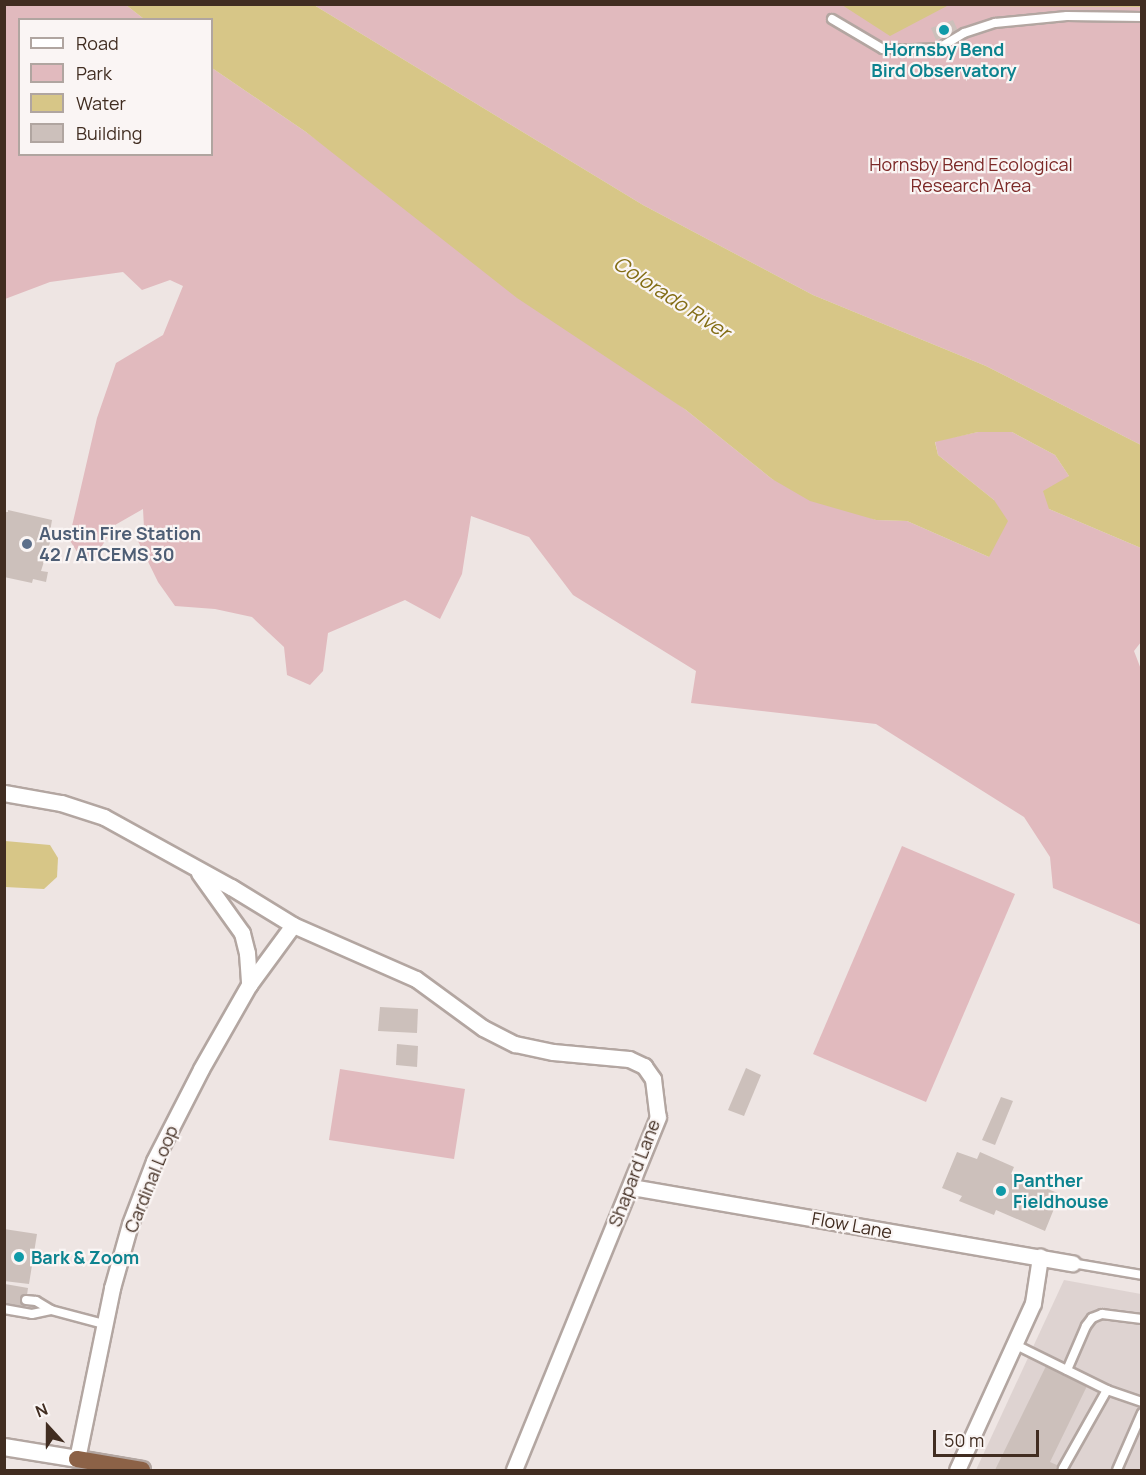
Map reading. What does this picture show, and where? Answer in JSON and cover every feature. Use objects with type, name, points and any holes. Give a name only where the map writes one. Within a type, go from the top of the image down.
[{"type":"highway","points":[[76,1459],[142,1470]]},
{"type":"street","points":[[4,793],[61,803],[104,817],[153,842],[293,925]]},
{"type":"street","points":[[197,870],[242,933],[247,953],[249,985]]},
{"type":"street","name":"Cardinal Loop","points":[[76,1459],[104,1324],[130,1224],[154,1161],[201,1069],[249,985],[293,925]]},
{"type":"street","name":"Shapard Lane","points":[[293,925],[416,979],[483,1029],[515,1044],[553,1052],[630,1059],[644,1066],[653,1079],[658,1117],[514,1470]]},
{"type":"street","name":"Flow Lane","points":[[631,1187],[1072,1263]]},
{"type":"street","points":[[957,1470],[1016,1345],[1032,1304],[1040,1257]]},
{"type":"street","points":[[4,1447],[76,1459]]},
{"type":"lane","points":[[832,19],[883,49],[914,49],[939,48],[964,33],[995,22],[1067,16],[1142,17]]},
{"type":"lane","points":[[1072,1263],[1142,1275]]},
{"type":"lane","points":[[26,1300],[36,1301],[51,1310],[104,1324]]},
{"type":"lane","points":[[4,1309],[32,1314],[51,1310]]},
{"type":"lane","points":[[1067,1370],[1092,1317],[1102,1314],[1142,1319]]},
{"type":"lane","points":[[1016,1345],[1107,1390],[1142,1402]]},
{"type":"lane","points":[[1063,1468],[1107,1390]]},
{"type":"lane","points":[[1117,1470],[1142,1413]]},
{"type":"shaded area","points":[[1064,1280],[1141,1294],[1140,1470],[976,1470]]},
{"type":"green space","points":[[5,5],[126,5],[143,18],[18,18],[18,156],[213,156],[213,69],[306,132],[686,410],[772,479],[876,520],[907,521],[989,557],[994,500],[938,455],[935,441],[978,432],[1012,432],[1055,455],[1069,476],[1049,509],[1141,548],[1141,642],[1134,651],[1142,672],[1141,925],[1053,888],[1050,857],[1024,817],[876,724],[691,703],[696,671],[573,595],[529,537],[471,516],[462,574],[440,619],[405,600],[328,633],[323,671],[310,685],[287,675],[284,647],[252,617],[215,609],[175,606],[158,582],[137,539],[144,528],[143,509],[115,525],[95,557],[81,558],[69,539],[97,418],[116,363],[163,335],[183,286],[170,280],[142,290],[123,272],[50,282],[5,299]]},
{"type":"green space","name":"Hornsby Bend Ecological Research Area","points":[[314,5],[1141,5],[1141,445],[986,366],[813,295],[643,205]]},
{"type":"green space","points":[[902,846],[1015,894],[926,1102],[813,1054]]},
{"type":"green space","points":[[340,1069],[465,1089],[454,1159],[329,1140]]},
{"type":"water","points":[[1141,4],[1141,7],[947,6],[890,36],[842,5]]},
{"type":"water","name":"Colorado River","points":[[126,5],[314,5],[643,205],[813,295],[986,366],[1141,445],[1141,548],[1049,509],[1043,491],[1069,476],[1055,455],[1012,432],[978,432],[935,442],[938,455],[994,500],[1008,521],[989,557],[907,521],[876,520],[810,501],[772,479],[686,410],[517,298],[306,132],[213,69],[213,18],[143,18]]},
{"type":"water","points":[[5,841],[50,845],[58,858],[57,877],[44,889],[5,887]]},
{"type":"building","name":"Hornsby Bend Bird Observatory","points":[[953,20],[958,31],[936,40],[931,28]]},
{"type":"building","name":"Austin Fire Station 42 / ATCEMS 30","points":[[8,510],[52,520],[50,532],[53,533],[41,571],[48,572],[46,582],[33,579],[32,583],[4,577],[4,512]]},
{"type":"building","points":[[380,1007],[418,1009],[417,1033],[378,1031]]},
{"type":"building","points":[[397,1044],[418,1046],[417,1067],[396,1065]]},
{"type":"building","points":[[746,1068],[761,1075],[744,1116],[728,1110]]},
{"type":"building","points":[[1001,1097],[1013,1101],[995,1145],[982,1140]]},
{"type":"building","name":"Panther Fieldhouse","points":[[957,1152],[977,1159],[980,1152],[1014,1167],[1011,1174],[1060,1194],[1045,1231],[996,1210],[994,1215],[959,1201],[962,1196],[942,1188]]},
{"type":"building","name":"Bark & Zoom","points":[[4,1229],[37,1234],[29,1284],[4,1281]]},
{"type":"building","name":"Bark & Zoom","points":[[5,1284],[28,1288],[25,1309],[5,1306]]},
{"type":"building","points":[[1047,1364],[1088,1384],[1050,1462],[1068,1470],[995,1470]]},
{"type":"place","name":"Hornsby Bend Bird Observatory","points":[[944,30]]},
{"type":"place","name":"Austin Fire Station 42 / ATCEMS 30","points":[[27,544]]},
{"type":"place","name":"Panther Fieldhouse","points":[[1001,1191]]},
{"type":"place","name":"Bark & Zoom","points":[[19,1257]]}]
